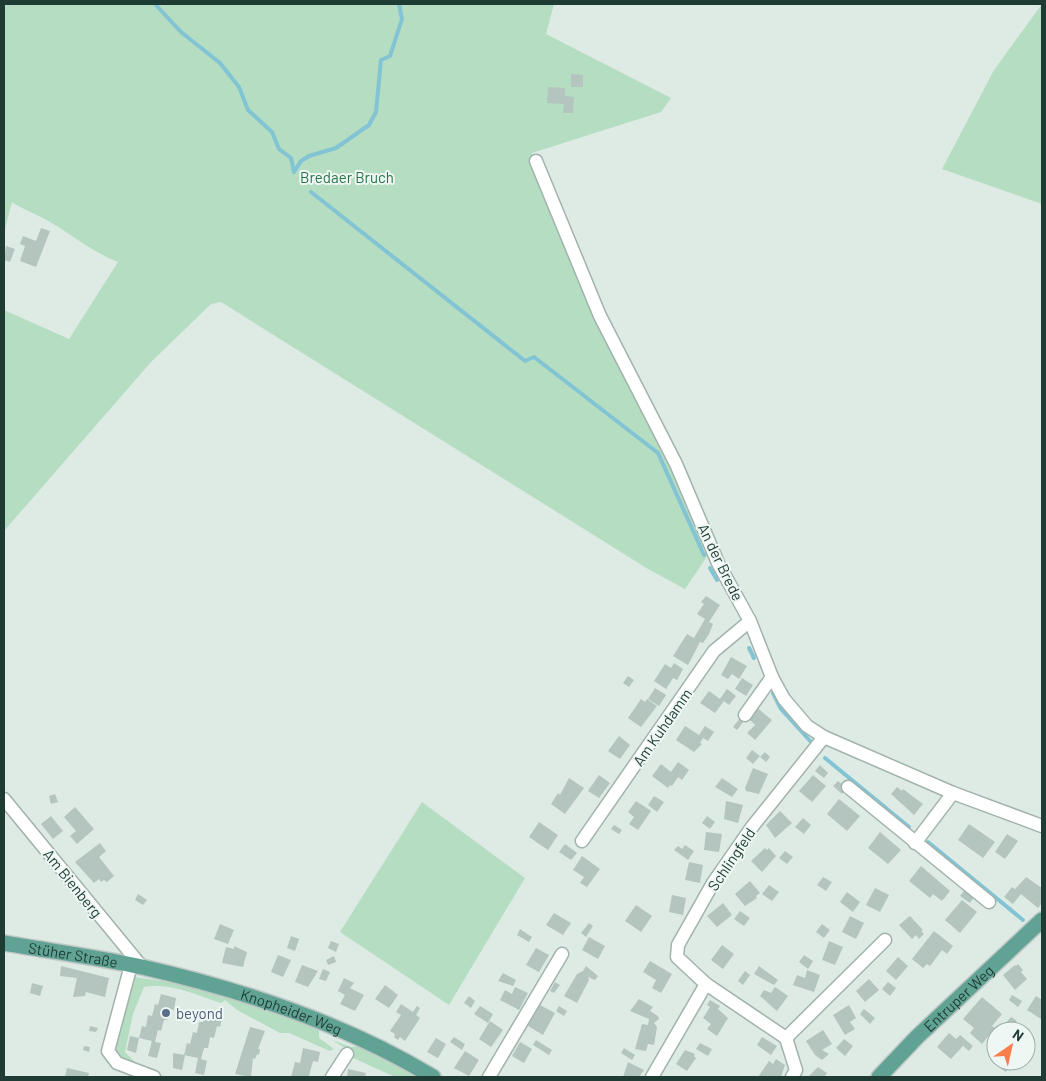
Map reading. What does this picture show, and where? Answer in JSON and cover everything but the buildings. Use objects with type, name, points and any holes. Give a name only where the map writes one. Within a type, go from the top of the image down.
[{"type":"main road","name":"Entruper Weg","points":[[879,1077],[929,1026],[1042,920]]},
{"type":"main road","name":"Stüher Straße","points":[[4,943],[137,966]]},
{"type":"main road","name":"Knopheider Weg","points":[[137,966],[295,1012],[364,1040],[403,1059],[432,1077]]},
{"type":"street","name":"An der Brede","points":[[536,161],[604,325],[676,464],[718,562],[750,621],[772,677],[789,706],[807,726],[824,737],[953,793],[1042,826]]},
{"type":"street","name":"Am Kuhdamm","points":[[582,841],[714,651],[750,621]]},
{"type":"street","points":[[745,715],[772,677]]},
{"type":"street","name":"Schlingfeld","points":[[786,1038],[706,984],[677,957],[678,945],[713,883],[752,826],[824,737]]},
{"type":"street","points":[[848,787],[989,902]]},
{"type":"street","points":[[915,843],[953,793]]},
{"type":"street","name":"Am Bienberg","points":[[4,798],[137,966]]},
{"type":"street","points":[[792,1077],[796,1070],[786,1038],[885,940]]},
{"type":"street","points":[[489,1077],[562,954]]},
{"type":"street","points":[[137,966],[108,1047],[110,1056],[117,1063],[139,1074],[154,1077]]},
{"type":"street","points":[[652,1077],[706,984]]},
{"type":"street","points":[[332,1077],[347,1054]]},
{"type":"green space","name":"Bredaer Bruch","points":[[4,4],[554,4],[546,34],[671,98],[661,112],[532,153],[579,276],[610,350],[666,455],[694,517],[703,551],[708,555],[685,589],[648,569],[221,302],[211,304],[151,362],[4,531],[4,310],[69,339],[118,262],[98,252],[53,223],[12,202],[4,233]]},
{"type":"green space","points":[[1042,4],[1042,204],[942,169],[994,70]]},
{"type":"green space","points":[[422,802],[525,878],[449,1005],[340,932]]},
{"type":"green space","points":[[135,977],[194,986],[309,1022],[319,1030],[319,1038],[334,1049],[330,1051],[289,1033],[280,1033],[237,1010],[225,1000],[221,1003],[183,990],[154,986],[144,987],[133,1014],[125,1052],[137,1064],[134,1066],[118,1053],[115,1041],[122,1012]]},
{"type":"green space","points":[[332,1040],[351,1047],[359,1046],[374,1051],[421,1077],[395,1077],[351,1057],[351,1052]]},
{"type":"waterway","points":[[155,4],[181,32],[220,63],[239,87],[248,110],[272,132],[279,149],[291,158],[294,172]]},
{"type":"waterway","points":[[294,172],[301,161],[309,156],[336,148],[369,125],[376,112],[381,60],[390,56],[402,19],[399,4]]},
{"type":"waterway","points":[[311,192],[525,361],[534,357],[658,453],[704,555]]},
{"type":"waterway","points":[[710,568],[717,580]]},
{"type":"waterway","points":[[749,648],[754,658]]},
{"type":"waterway","points":[[773,693],[781,709],[812,743]]},
{"type":"waterway","points":[[825,758],[909,827]]},
{"type":"waterway","points":[[928,842],[1023,920]]},
{"type":"place","name":"beyond","points":[[166,1013]]}]
